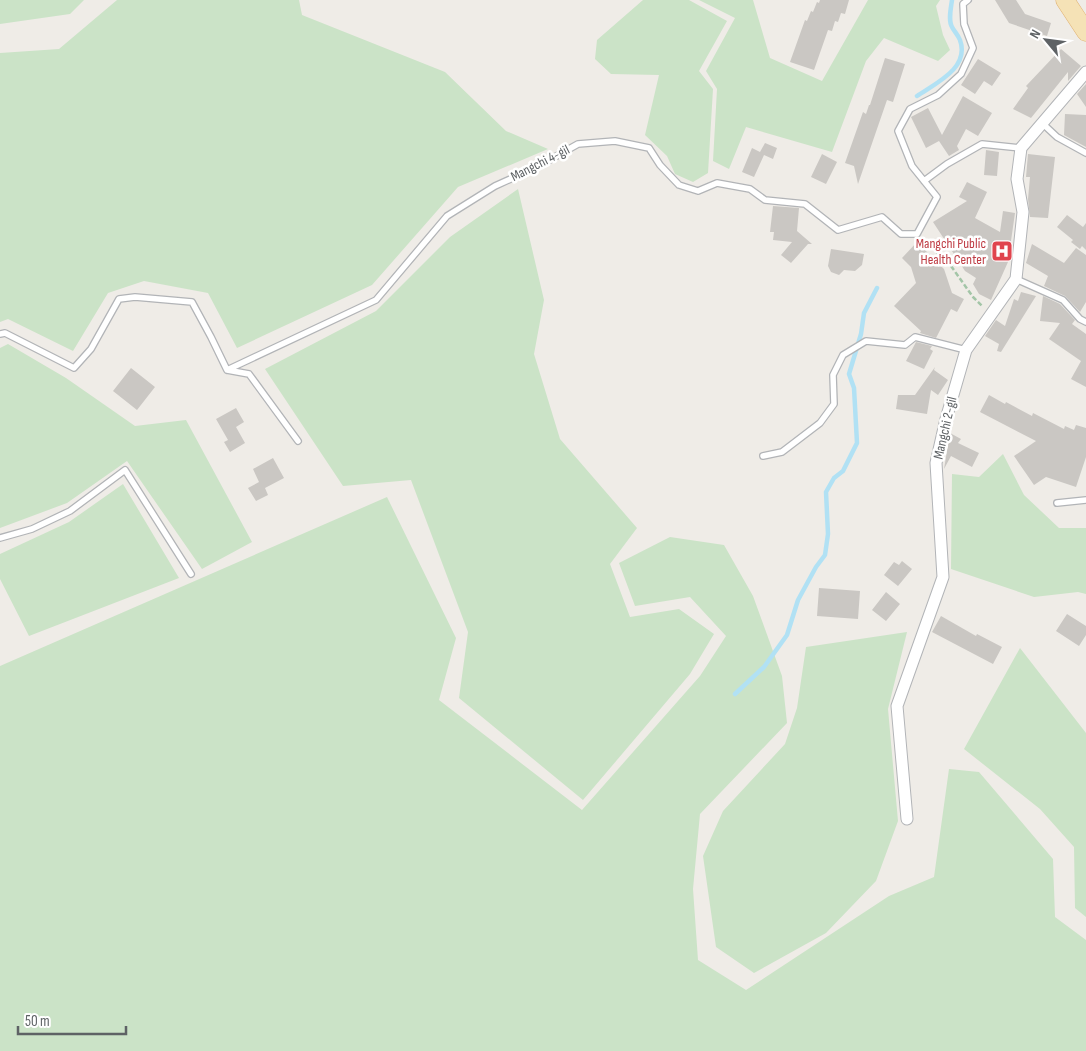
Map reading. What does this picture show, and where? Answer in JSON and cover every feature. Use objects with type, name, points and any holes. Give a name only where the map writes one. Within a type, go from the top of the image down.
[{"type":"main road","points":[[1065,0],[1086,32]]},
{"type":"street","points":[[1021,148],[1086,72]]},
{"type":"street","name":"Mangchi 2-gil","points":[[907,819],[897,706],[943,576],[936,463],[946,419],[966,350],[1016,279],[1023,212],[1018,179],[1021,148]]},
{"type":"lane","points":[[917,234],[937,197],[912,166],[898,132],[910,109],[938,95],[962,74],[973,48],[964,24],[963,4],[968,0]]},
{"type":"lane","points":[[1042,123],[1057,138],[1086,152]]},
{"type":"lane","name":"Mangchi 4-gil","points":[[227,370],[376,300],[447,216],[495,186],[537,167],[578,144],[615,141],[649,148],[660,164],[679,185],[698,191],[717,183],[750,189],[765,200],[804,204],[838,230],[882,217],[901,234],[917,234]]},
{"type":"lane","points":[[924,181],[947,164],[982,144],[1021,148]]},
{"type":"lane","points":[[1016,279],[1063,300],[1080,319],[1086,322]]},
{"type":"lane","points":[[0,334],[6,333],[74,368],[91,349],[119,299],[135,297],[192,302],[227,370],[249,374],[298,441]]},
{"type":"lane","points":[[763,456],[782,452],[820,423],[834,404],[833,375],[843,355],[866,341],[905,345],[915,337],[966,350]]},
{"type":"lane","points":[[0,538],[32,529],[70,511],[125,470],[191,574]]},
{"type":"lane","points":[[1057,503],[1086,500]]},
{"type":"path","points":[[917,234],[951,266],[973,297],[991,314]]},
{"type":"green space","points":[[0,0],[84,0],[70,14],[0,24]]},
{"type":"green space","points":[[117,0],[299,0],[302,15],[445,72],[506,131],[548,149],[458,187],[372,285],[237,348],[208,293],[144,281],[108,293],[73,351],[8,319],[0,322],[0,53],[59,49]]},
{"type":"green space","points":[[643,0],[689,0],[727,21],[699,71],[713,89],[708,173],[693,182],[675,174],[667,156],[645,135],[659,75],[611,74],[595,59],[597,40]]},
{"type":"green space","points":[[699,0],[753,0],[770,58],[822,81],[868,0],[940,0],[936,6],[943,35],[950,50],[938,61],[884,38],[866,61],[832,152],[746,127],[729,169],[713,161],[717,89],[706,71],[735,18]]},
{"type":"green space","points":[[518,189],[544,300],[534,354],[560,439],[637,528],[610,564],[630,617],[679,609],[714,634],[690,674],[583,800],[459,698],[468,632],[411,480],[343,486],[265,369],[376,311],[450,237]]},
{"type":"green space","points":[[8,344],[66,378],[135,426],[186,420],[252,542],[202,569],[127,461],[67,503],[0,528],[0,348]]},
{"type":"green space","points":[[1003,454],[1024,495],[1059,528],[1086,528],[1086,594],[1078,592],[1034,597],[951,569],[952,474],[979,477]]},
{"type":"green space","points":[[123,484],[179,578],[29,636],[0,579],[0,554],[69,522]]},
{"type":"green space","points":[[387,497],[456,638],[439,700],[582,810],[700,676],[726,636],[690,597],[635,606],[619,563],[670,537],[724,545],[753,596],[782,676],[787,723],[700,814],[693,889],[698,960],[746,990],[889,896],[934,877],[949,769],[979,772],[1053,859],[1055,917],[1086,940],[1086,1051],[0,1051],[0,666]]},
{"type":"green space","points":[[907,632],[888,709],[898,821],[876,881],[826,933],[754,973],[716,947],[703,856],[723,811],[785,744],[797,708],[806,647]]},
{"type":"green space","points":[[1020,648],[1086,733],[1086,917],[1075,908],[1074,847],[1040,809],[964,749]]},
{"type":"building","points":[[820,0],[849,0],[845,14],[841,13],[838,22],[835,21],[832,31],[828,30],[814,70],[790,62],[805,20],[807,21],[811,11],[813,12],[817,2],[819,3]]},
{"type":"building","points":[[995,0],[1016,0],[1025,14],[1051,23],[1047,36],[1009,23]]},
{"type":"building","points":[[1061,49],[1081,66],[1068,81],[1068,72],[1031,118],[1013,109],[1028,88],[1026,86]]},
{"type":"building","points":[[885,58],[905,64],[893,102],[887,100],[858,184],[854,166],[845,163],[863,112],[866,114],[870,105]]},
{"type":"building","points":[[978,59],[1001,73],[992,86],[984,81],[975,94],[961,85]]},
{"type":"building","points":[[1086,84],[1086,107],[1077,94]]},
{"type":"building","points":[[963,96],[992,113],[978,136],[966,129],[957,146],[959,150],[949,156],[939,141],[926,148],[911,117],[928,108],[942,135]]},
{"type":"building","points":[[1065,114],[1086,115],[1086,147],[1064,135]]},
{"type":"building","points":[[765,143],[777,148],[773,159],[764,155],[754,177],[742,172],[752,148],[760,152]]},
{"type":"building","points":[[986,150],[999,152],[997,176],[984,175]]},
{"type":"building","points":[[822,154],[837,162],[826,184],[811,177]]},
{"type":"building","points":[[1028,154],[1055,157],[1048,218],[1030,217],[1028,199],[1030,177],[1026,177]]},
{"type":"building","points":[[967,182],[987,192],[975,218],[1000,232],[1003,211],[1015,213],[1008,262],[991,300],[979,294],[973,284],[976,278],[965,271],[933,222],[967,201],[959,197]]},
{"type":"building","points":[[773,206],[799,208],[797,231],[812,244],[808,244],[791,263],[781,255],[792,242],[773,240],[774,232],[770,232]]},
{"type":"building","points":[[1067,215],[1083,227],[1086,223],[1086,250],[1082,246],[1080,249],[1071,242],[1073,240],[1057,227]]},
{"type":"building","points":[[917,242],[944,269],[952,293],[964,299],[957,312],[951,309],[936,338],[920,333],[921,331],[894,306],[916,283],[911,267],[902,258]]},
{"type":"building","points":[[1032,244],[1064,263],[1076,248],[1086,255],[1086,302],[1080,312],[1065,296],[1044,286],[1048,276],[1026,263]]},
{"type":"building","points":[[831,249],[864,254],[862,265],[855,271],[844,270],[839,275],[831,272],[828,266]]},
{"type":"building","points":[[1021,292],[1036,296],[1001,352],[997,351],[999,344],[985,336],[996,320],[1005,326],[1014,299],[1018,301]]},
{"type":"building","points":[[1043,296],[1060,304],[1075,320],[1072,324],[1086,334],[1086,387],[1071,379],[1081,361],[1049,339],[1060,323],[1040,321]]},
{"type":"building","points":[[916,342],[932,346],[930,349],[933,351],[924,369],[906,361]]},
{"type":"building","points":[[935,367],[934,370],[948,380],[938,395],[931,390],[927,414],[896,409],[898,395],[915,395]]},
{"type":"building","points":[[131,368],[155,387],[137,410],[113,391]]},
{"type":"building","points":[[989,395],[1032,416],[1033,413],[1064,429],[1065,426],[1074,430],[1076,425],[1086,428],[1086,457],[1076,487],[1046,477],[1034,485],[1014,456],[1036,441],[980,412]]},
{"type":"building","points":[[236,408],[244,422],[236,427],[245,443],[230,452],[224,442],[228,440],[216,419]]},
{"type":"building","points":[[950,433],[961,439],[958,443],[979,453],[972,467],[951,456],[944,469]]},
{"type":"building","points":[[273,458],[284,478],[265,488],[268,495],[256,501],[248,488],[259,482],[253,469]]},
{"type":"building","points":[[902,561],[912,569],[898,586],[884,575],[894,562],[899,565]]},
{"type":"building","points":[[819,588],[860,591],[858,619],[817,616]]},
{"type":"building","points":[[886,592],[900,604],[886,621],[872,610]]},
{"type":"building","points":[[1067,614],[1086,626],[1086,635],[1079,646],[1056,631]]},
{"type":"building","points":[[941,616],[976,636],[977,634],[1002,647],[993,664],[932,632]]},
{"type":"waterway","points":[[917,96],[949,74],[956,67],[960,59],[962,50],[960,40],[950,21],[952,0]]},
{"type":"waterway","points":[[735,694],[764,667],[787,635],[798,600],[816,567],[825,555],[828,534],[826,492],[834,478],[843,471],[857,443],[854,388],[849,374],[861,334],[864,313],[877,288]]},
{"type":"place","name":"Mangchi Public Health Center","points":[[1002,251]]}]
